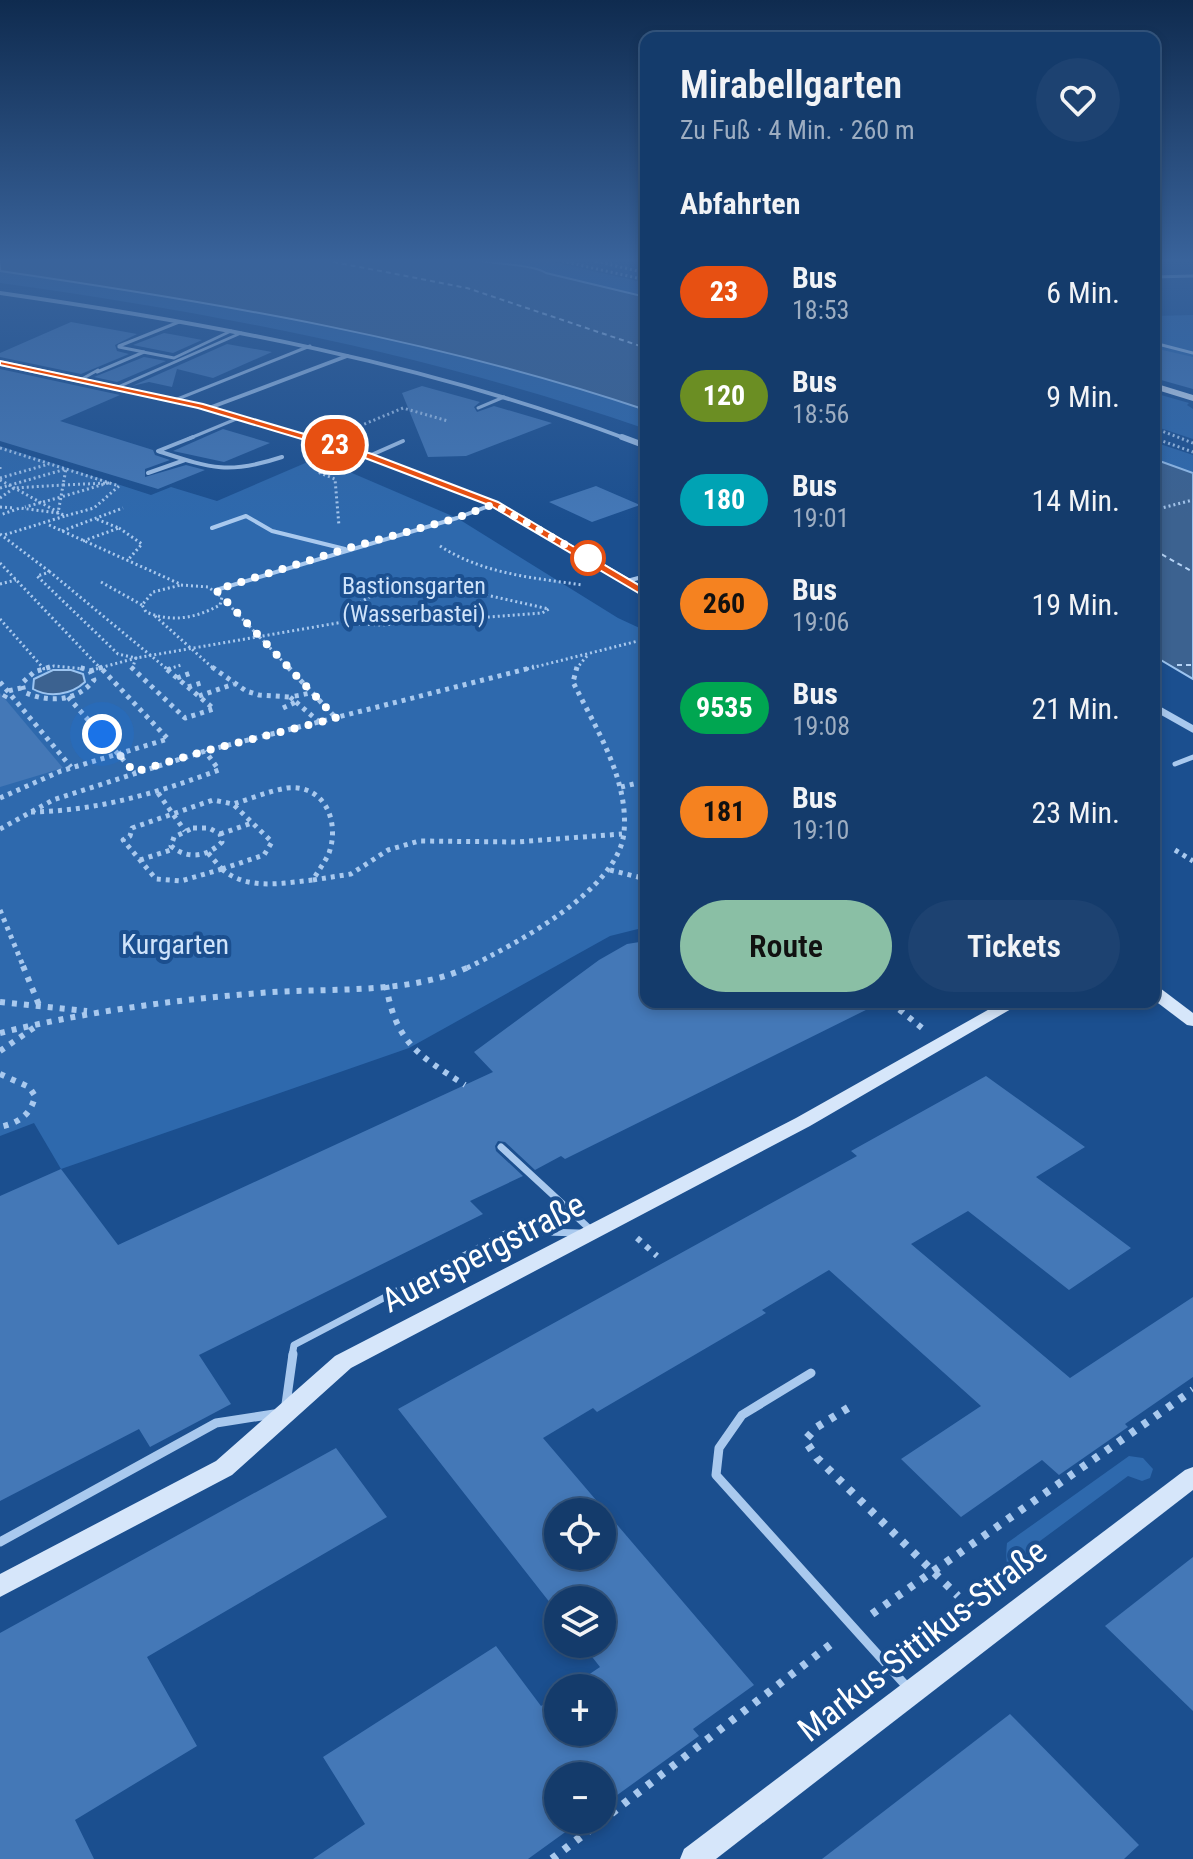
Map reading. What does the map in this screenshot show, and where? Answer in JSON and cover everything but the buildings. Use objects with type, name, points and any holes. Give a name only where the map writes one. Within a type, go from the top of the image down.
[{"type":"main road","points":[[0,363],[209,408],[369,456],[494,504],[640,589]]},
{"type":"main road","points":[[1160,388],[1193,398]]},
{"type":"main road","points":[[1160,996],[1193,1021]]},
{"type":"main road","name":"Auerspergstraße","points":[[0,1586],[224,1468],[343,1362],[803,1122],[1004,1008]]},
{"type":"main road","name":"Markus-Sittikus-Straße","points":[[694,1859],[1193,1477]]},
{"type":"street","points":[[313,347],[504,397],[640,444]]},
{"type":"street","points":[[209,408],[349,355]]},
{"type":"street","points":[[1160,710],[1193,729]]},
{"type":"lane","points":[[120,347],[174,358],[198,347]]},
{"type":"lane","points":[[118,387],[210,347]]},
{"type":"lane","points":[[175,400],[308,347]]},
{"type":"lane","points":[[1169,347],[1193,353]]},
{"type":"lane","points":[[80,380],[143,352]]},
{"type":"lane","points":[[478,408],[504,397]]},
{"type":"lane","points":[[241,417],[158,451],[223,472],[247,470],[282,457]]},
{"type":"lane","points":[[369,456],[403,441]]},
{"type":"lane","points":[[148,473],[185,460]]},
{"type":"lane","points":[[216,590],[494,504]]},
{"type":"lane","points":[[212,528],[246,516],[272,531],[345,549]]},
{"type":"lane","points":[[627,581],[640,578]]},
{"type":"lane","points":[[1175,764],[1193,757]]},
{"type":"lane","points":[[501,1147],[595,1233]]},
{"type":"lane","points":[[0,1542],[216,1423],[285,1412],[294,1345],[511,1231],[595,1233]]},
{"type":"lane","points":[[811,1373],[742,1415],[719,1448],[716,1475],[913,1693]]},
{"type":"path","points":[[1160,430],[1193,443]]},
{"type":"path","points":[[1160,440],[1193,452]]},
{"type":"path","points":[[0,448],[119,486],[94,508],[2,534]]},
{"type":"path","points":[[336,461],[320,473],[335,479],[339,534],[345,549]]},
{"type":"path","points":[[0,479],[50,464]]},
{"type":"path","points":[[58,513],[66,469]]},
{"type":"path","points":[[0,498],[12,487],[66,469]]},
{"type":"path","points":[[0,479],[65,516]]},
{"type":"path","points":[[0,488],[108,483]]},
{"type":"path","points":[[0,515],[108,483]]},
{"type":"path","points":[[1160,508],[1193,500]]},
{"type":"path","points":[[0,507],[58,513]]},
{"type":"path","points":[[61,531],[123,508]]},
{"type":"path","points":[[0,515],[8,518]]},
{"type":"path","points":[[95,518],[119,528],[142,544],[127,561]]},
{"type":"path","points":[[49,525],[181,585]]},
{"type":"path","points":[[83,541],[119,528]]},
{"type":"path","points":[[418,528],[454,557],[512,573],[595,587]]},
{"type":"path","points":[[2,534],[214,709],[185,718],[131,668],[136,658]]},
{"type":"path","points":[[0,563],[168,739],[71,767],[0,798]]},
{"type":"path","points":[[50,572],[37,576],[118,654],[136,658]]},
{"type":"path","points":[[0,584],[17,580]]},
{"type":"path","points":[[101,582],[142,605],[146,612],[155,616],[235,684],[260,696],[284,694],[318,721]]},
{"type":"path","points":[[142,605],[153,592],[181,585],[201,585],[216,590],[336,718]]},
{"type":"path","points":[[21,688],[26,677],[44,669],[75,666],[90,671],[136,658],[350,621],[381,625],[542,613],[549,609],[446,586],[422,585],[386,592],[348,607],[343,614],[350,621]]},
{"type":"path","points":[[155,616],[191,617],[220,605],[222,597]]},
{"type":"path","points":[[0,619],[44,669]]},
{"type":"path","points":[[0,831],[26,812],[134,772],[318,721],[640,641]]},
{"type":"path","points":[[0,1033],[94,1012],[292,990],[386,985],[447,976],[483,961],[554,916],[610,870],[620,853],[621,787],[573,682],[576,669],[587,656]]},
{"type":"path","points":[[167,670],[181,665]]},
{"type":"path","points":[[4,698],[8,691],[21,688],[37,698],[68,697],[92,685],[94,680],[90,671]]},
{"type":"path","points":[[177,678],[191,673]]},
{"type":"path","points":[[0,682],[71,767]]},
{"type":"path","points":[[188,687],[204,682]]},
{"type":"path","points":[[199,696],[235,684]]},
{"type":"path","points":[[290,697],[311,693]]},
{"type":"path","points":[[68,697],[134,772]]},
{"type":"path","points":[[283,708],[296,702]]},
{"type":"path","points":[[26,812],[73,813],[158,793],[219,770],[205,751]]},
{"type":"path","points":[[621,787],[640,782]]},
{"type":"path","points":[[233,804],[272,842],[264,855],[181,881],[156,879],[123,840],[130,836],[132,828],[213,800],[233,804],[289,788],[311,792],[324,800],[329,809],[332,839],[328,855],[313,880]]},
{"type":"path","points":[[158,793],[185,831]]},
{"type":"path","points":[[220,834],[219,846],[208,853],[185,855],[174,849],[171,842],[185,831],[209,828],[220,834],[252,823]]},
{"type":"path","points":[[208,853],[222,869],[238,880],[313,880],[351,874],[388,850],[419,841],[516,842],[622,834]]},
{"type":"path","points":[[140,860],[174,849]]},
{"type":"path","points":[[610,870],[640,878]]},
{"type":"path","points":[[0,910],[39,1005]]},
{"type":"path","points":[[386,985],[390,1017],[409,1048],[465,1085]]},
{"type":"path","points":[[0,1002],[94,1012]]},
{"type":"path","points":[[898,1008],[942,1043]]},
{"type":"path","points":[[0,1051],[40,1024]]},
{"type":"path","points":[[0,1074],[29,1087],[35,1096],[30,1111],[20,1120],[0,1127]]},
{"type":"path","points":[[630,1232],[657,1256]]},
{"type":"path","points":[[848,1408],[817,1427],[805,1440],[817,1458],[958,1596]]},
{"type":"green space","points":[[357,347],[422,347],[566,385],[640,408],[640,427],[486,379]]},
{"type":"green space","points":[[1160,347],[1193,347],[1193,364],[1160,360]]},
{"type":"green space","points":[[1160,395],[1189,403],[1187,405],[1193,409],[1193,439],[1160,428]]},
{"type":"green space","points":[[1160,444],[1193,455],[1193,473],[1160,461]]},
{"type":"green space","name":"Kurgarten","points":[[0,446],[151,495],[171,487],[217,501],[317,458],[457,518],[618,618],[640,628],[640,928],[610,936],[409,1048],[61,1169],[34,1123],[0,1136]]},
{"type":"green space","points":[[1129,1456],[1143,1458],[1153,1469],[1150,1478],[1142,1481],[1128,1476],[1040,1541],[1040,1555],[1025,1570],[1018,1574],[1010,1571],[1007,1543]]},
{"type":"shaded area","points":[[422,347],[640,347],[640,408],[567,385]]},
{"type":"shaded area","points":[[1160,461],[1193,473],[1193,679],[1160,660]]},
{"type":"shaded area","points":[[53,670],[83,674],[85,682],[60,694],[46,694],[33,689],[34,679]]},
{"type":"ferry route","points":[[1160,553],[1193,572]]},
{"type":"ferry route","points":[[1177,665],[1193,665]]},
{"type":"bus line","name":"23","points":[[0,363],[200,406],[369,456],[494,504],[640,589]]},
{"type":"route","points":[[102,734],[134,772],[336,718],[216,590],[457,518],[494,504],[588,558]]},
{"type":"park label","name":"Bastionsgarten (Wasserbastei)","points":[[414,600]]}]
